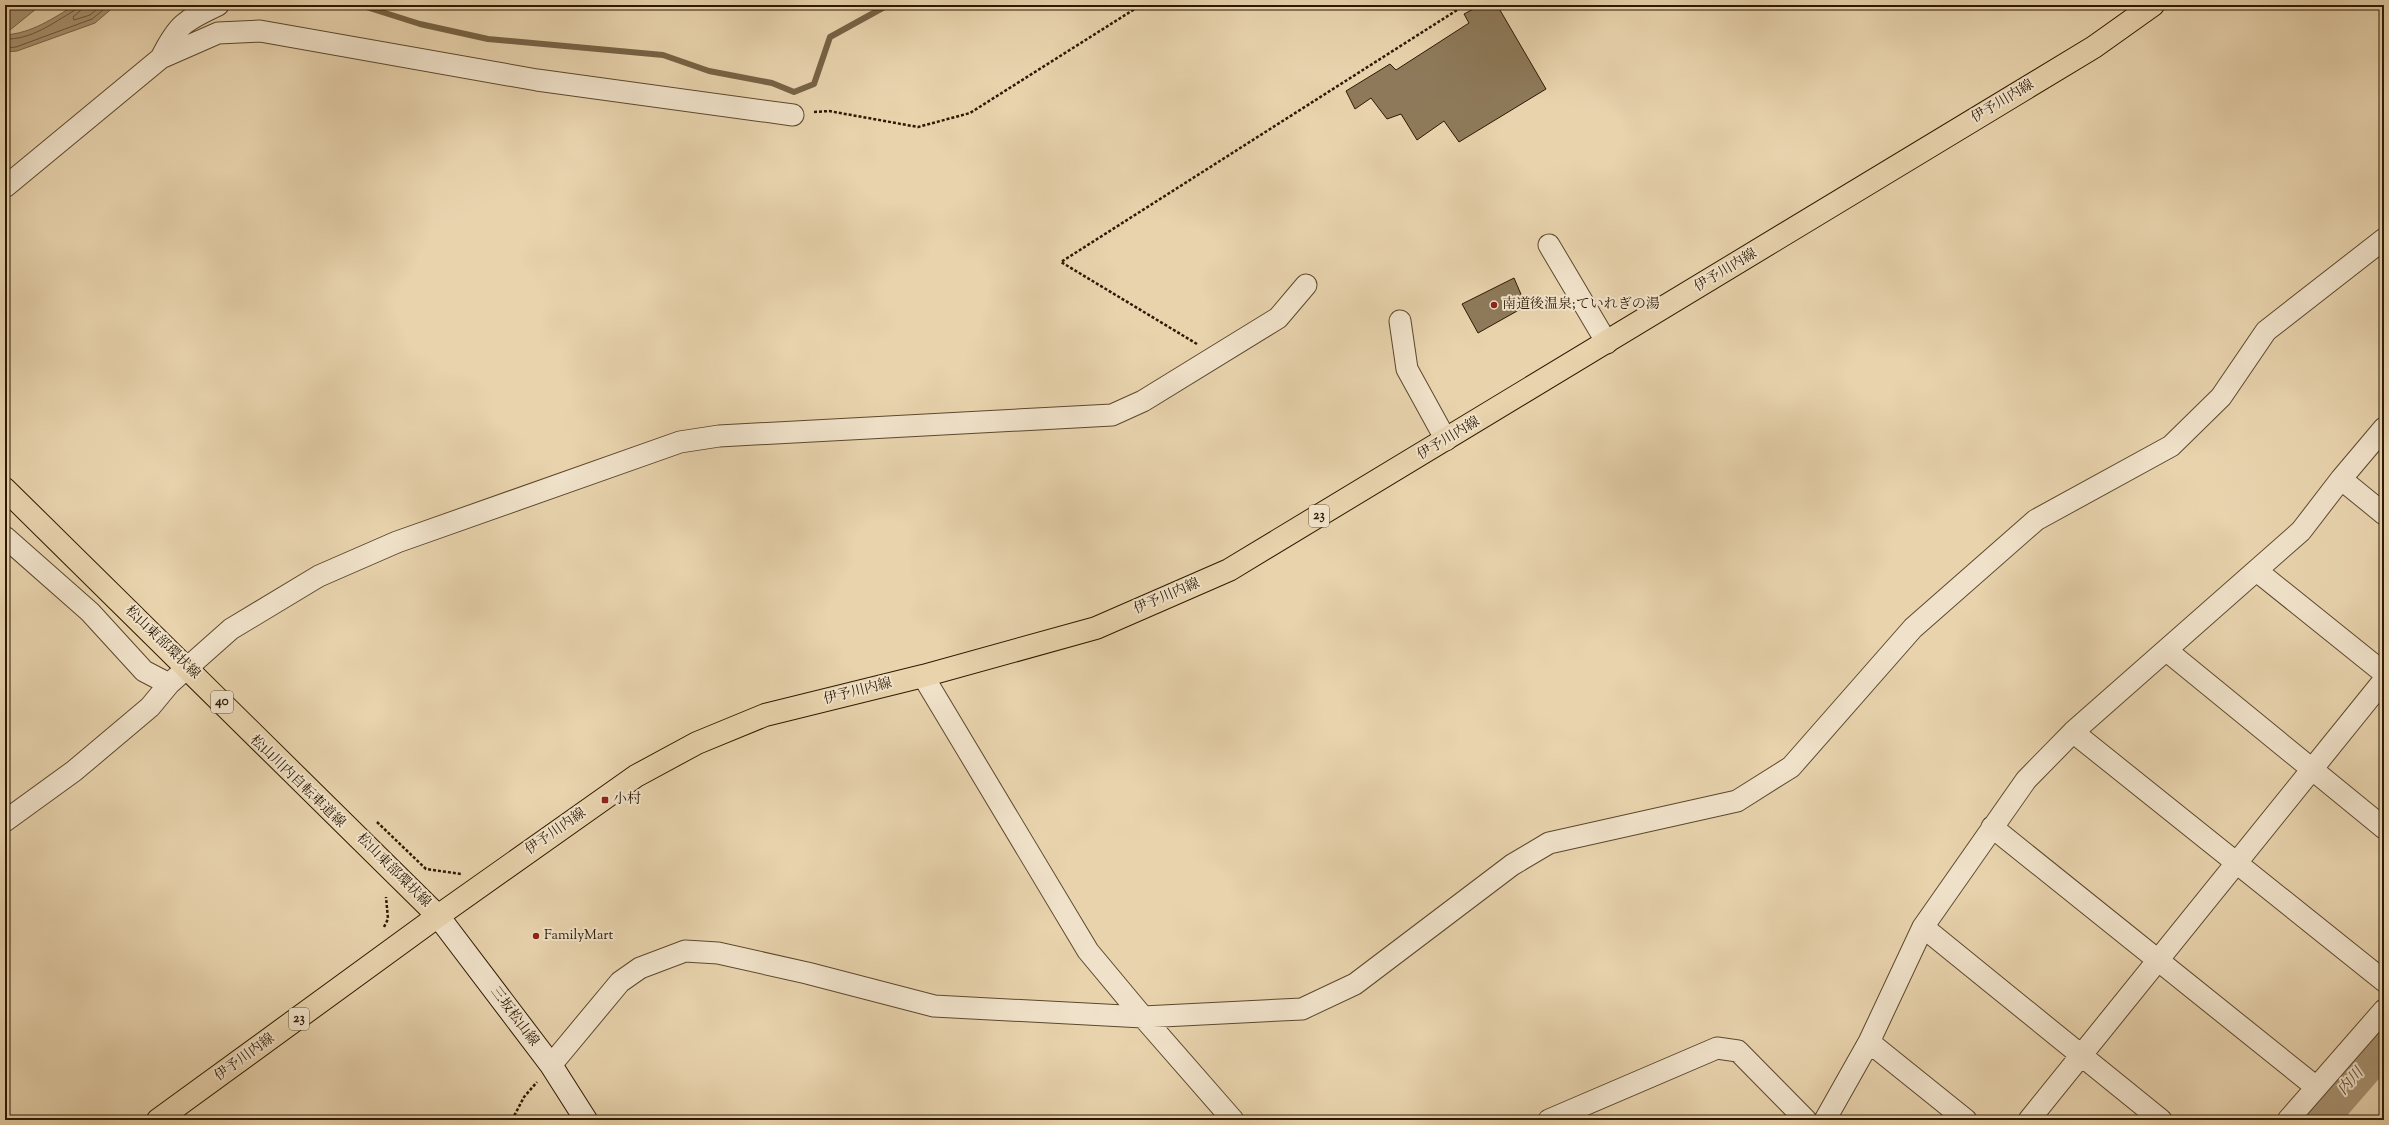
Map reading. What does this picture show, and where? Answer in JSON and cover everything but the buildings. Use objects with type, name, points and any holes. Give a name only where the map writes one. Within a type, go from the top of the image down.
[{"type":"main road","name":"伊予川内線","points":[[158,1120],[438,916],[636,776],[697,743],[765,714],[923,676],[1096,628],[1229,570],[1607,343],[2094,47],[2153,5]]},
{"type":"main road","name":"松山東部環状線","points":[[5,489],[438,916]]},
{"type":"main road","name":"三坂松山線","points":[[438,916],[551,1065],[586,1120]]},
{"type":"street","points":[[161,58],[171,38],[187,20],[218,5]]},
{"type":"street","points":[[5,187],[161,58],[218,33],[260,31],[537,80],[794,115]]},
{"type":"street","points":[[551,1065],[620,982],[640,968],[685,951],[718,953],[807,973],[934,1006],[1143,1017],[1302,1009],[1355,984],[1512,865],[1549,843],[1737,801],[1791,767],[1913,628],[2036,520],[2171,446],[2221,397],[2266,331],[2384,239]]},
{"type":"street","points":[[1549,244],[1607,343]]},
{"type":"street","points":[[5,821],[74,771],[150,707],[169,684],[186,667],[231,628],[319,576],[397,542],[680,442],[719,436],[1112,415],[1143,401],[1278,318],[1306,285]]},
{"type":"street","points":[[1400,321],[1407,369],[1446,440]]},
{"type":"street","points":[[1825,1120],[1869,1042],[1923,927],[2026,780],[2073,732],[2301,531],[2341,479],[2384,428]]},
{"type":"street","points":[[2341,479],[2384,514]]},
{"type":"street","points":[[5,537],[90,612],[144,671],[169,684]]},
{"type":"street","points":[[2257,571],[2384,673]]},
{"type":"street","points":[[2166,650],[2384,828]]},
{"type":"street","points":[[923,676],[1088,951],[1143,1017],[1233,1120]]},
{"type":"street","points":[[2029,1120],[2384,680]]},
{"type":"street","points":[[2073,732],[2384,981]]},
{"type":"street","points":[[1992,827],[2316,1087]]},
{"type":"street","points":[[1923,927],[2160,1120]]},
{"type":"street","points":[[2288,1120],[2384,1010]]},
{"type":"street","points":[[1869,1042],[1966,1120]]},
{"type":"street","points":[[1549,1120],[1717,1048],[1738,1051],[1806,1120]]},
{"type":"path","points":[[794,115],[829,110],[918,127],[970,113],[1141,5]]},
{"type":"path","points":[[1216,356],[1060,262],[1465,5]]},
{"type":"path","points":[[382,931],[388,919],[387,898],[384,891]]},
{"type":"path","points":[[512,1120],[524,1097],[551,1065]]},
{"type":"water","points":[[5,5],[41,5],[5,34]]},
{"type":"water","points":[[75,5],[116,5],[95,23],[17,51],[5,52],[5,35],[15,34],[33,28]]},
{"type":"waterway","points":[[360,5],[420,24],[488,39],[663,55],[709,71],[772,83],[794,92],[814,84],[830,37],[888,5]]},
{"type":"waterway","name":"内川","points":[[2318,1120],[2384,1044]]},
{"type":"place","name":"南道後温泉;ていれぎの湯","points":[[1494,305]]},
{"type":"place","name":"小村","points":[[605,800]]},
{"type":"place","name":"FamilyMart","points":[[536,936]]}]
